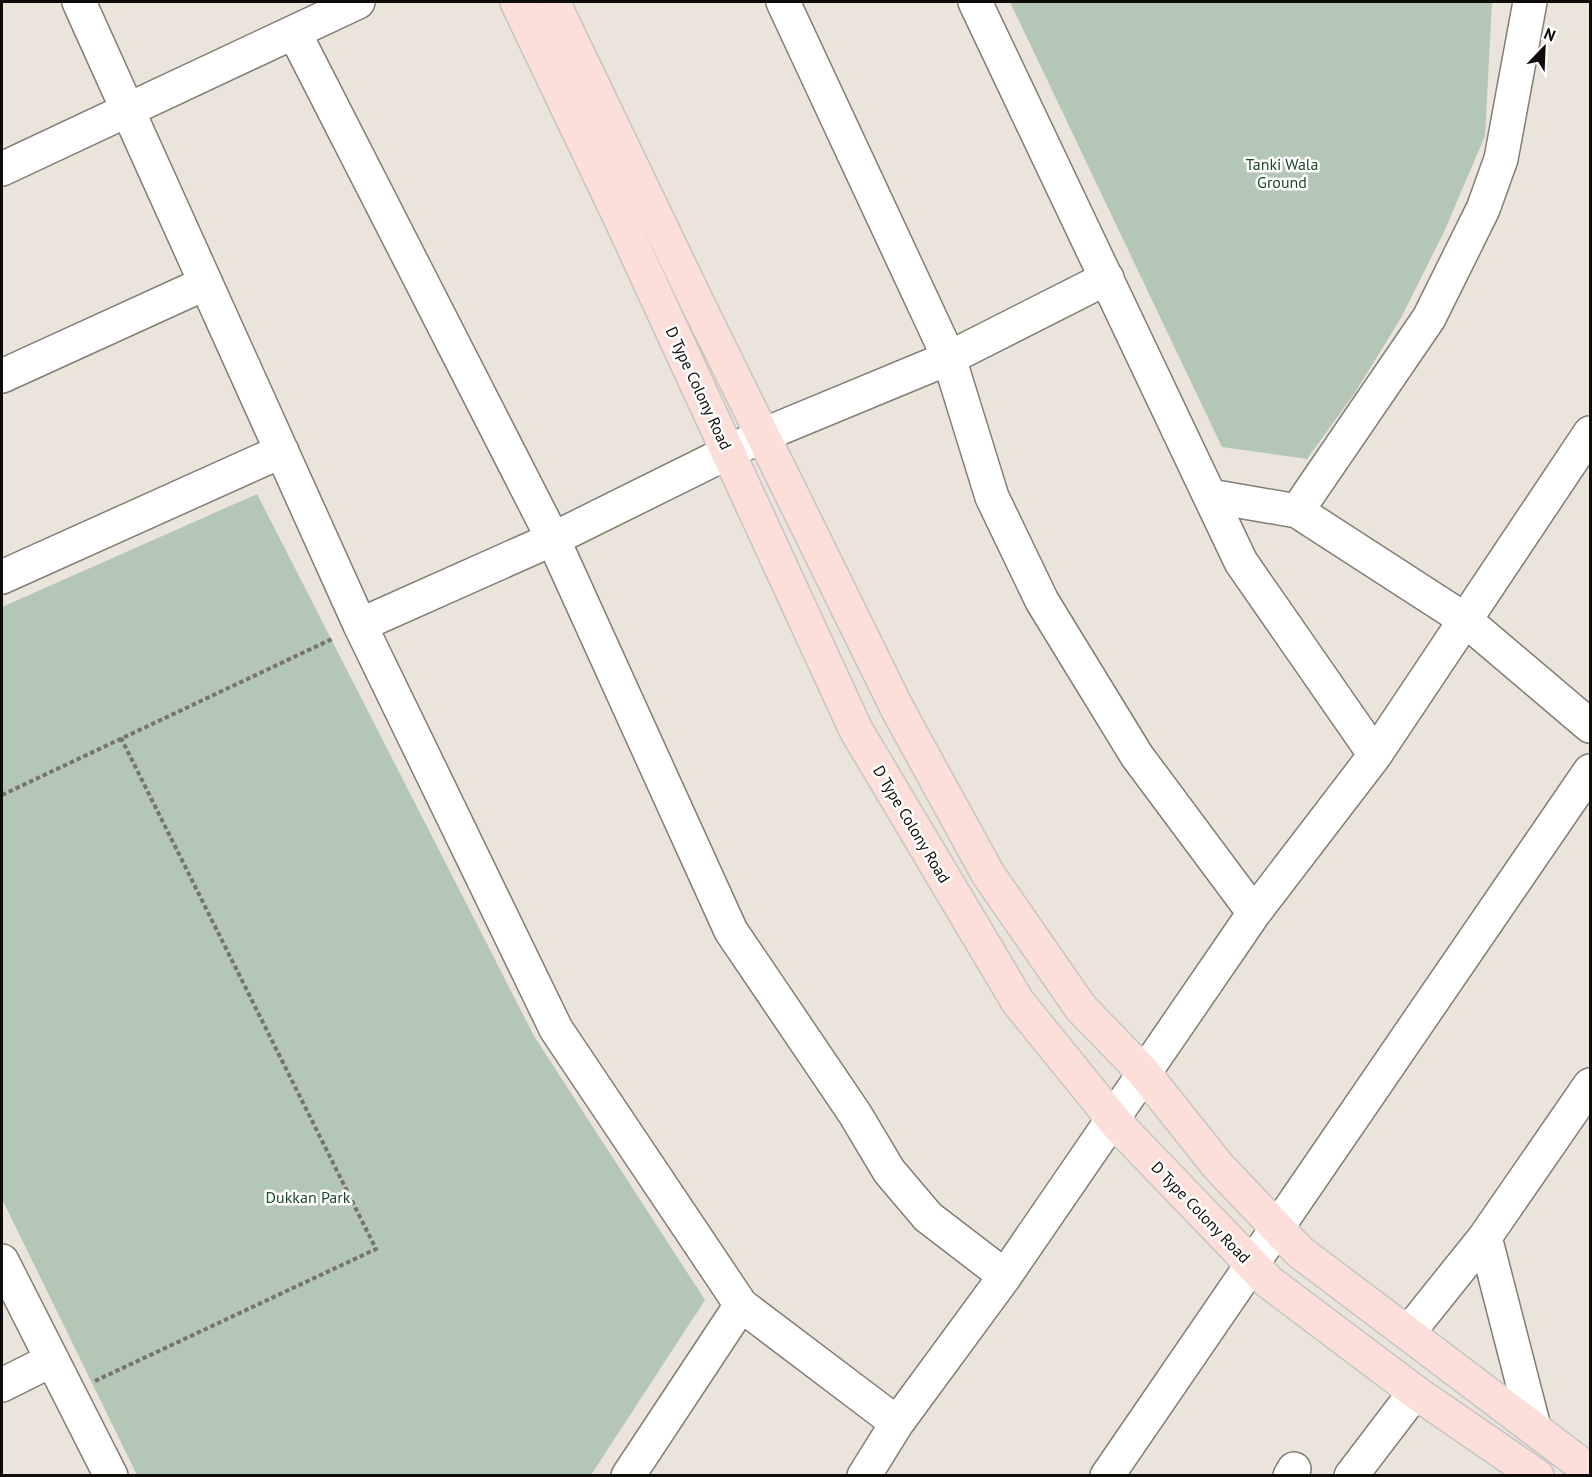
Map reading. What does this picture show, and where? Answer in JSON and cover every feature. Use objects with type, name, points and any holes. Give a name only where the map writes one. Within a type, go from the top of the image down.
[{"type":"main road","name":"D Type Colony Road","points":[[517,2],[856,730],[1018,1002],[1114,1120],[1269,1282],[1415,1392],[1537,1476]]},
{"type":"main road","points":[[553,2],[898,710],[988,874],[1081,1008],[1144,1073],[1218,1166],[1300,1252],[1586,1468]]},
{"type":"street","points":[[79,2],[360,626],[556,1029],[741,1305],[897,1423]]},
{"type":"street","points":[[2,169],[358,2]]},
{"type":"street","points":[[783,2],[949,358],[993,497],[1042,601],[1137,756],[1254,913]]},
{"type":"street","points":[[975,2],[1241,562],[1375,755]]},
{"type":"street","points":[[1298,511],[1429,318],[1483,209],[1501,159],[1530,2]]},
{"type":"street","points":[[294,32],[553,539],[731,931],[855,1114],[889,1171],[928,1217],[1005,1276]]},
{"type":"street","points":[[360,626],[553,539],[763,435],[949,358],[1107,278]]},
{"type":"street","points":[[2,376],[206,284]]},
{"type":"street","points":[[864,1476],[897,1423],[1005,1276],[1254,913],[1375,755],[1590,433]]},
{"type":"street","points":[[2,577],[282,451]]},
{"type":"street","points":[[1210,496],[1298,511],[1464,619],[1590,726]]},
{"type":"street","points":[[1107,1476],[1590,771]]},
{"type":"street","points":[[1408,1333],[1485,1237],[1590,1085]]},
{"type":"street","points":[[1485,1237],[1534,1427]]},
{"type":"street","points":[[2,1261],[111,1476]]},
{"type":"street","points":[[628,1476],[741,1305]]},
{"type":"street","points":[[2,1384],[52,1360]]},
{"type":"street","points":[[1351,1476],[1415,1392]]},
{"type":"path","points":[[2,795],[360,626]]},
{"type":"path","points":[[69,1393],[376,1249],[121,738]]},
{"type":"green space","name":"Tanki Wala Ground","points":[[1010,2],[1492,2],[1485,136],[1444,232],[1401,318],[1354,394],[1307,459],[1222,447]]},
{"type":"green space","name":"Dukkan Park","points":[[257,494],[534,1036],[705,1300],[591,1475],[137,1475],[2,1199],[2,607]]}]
